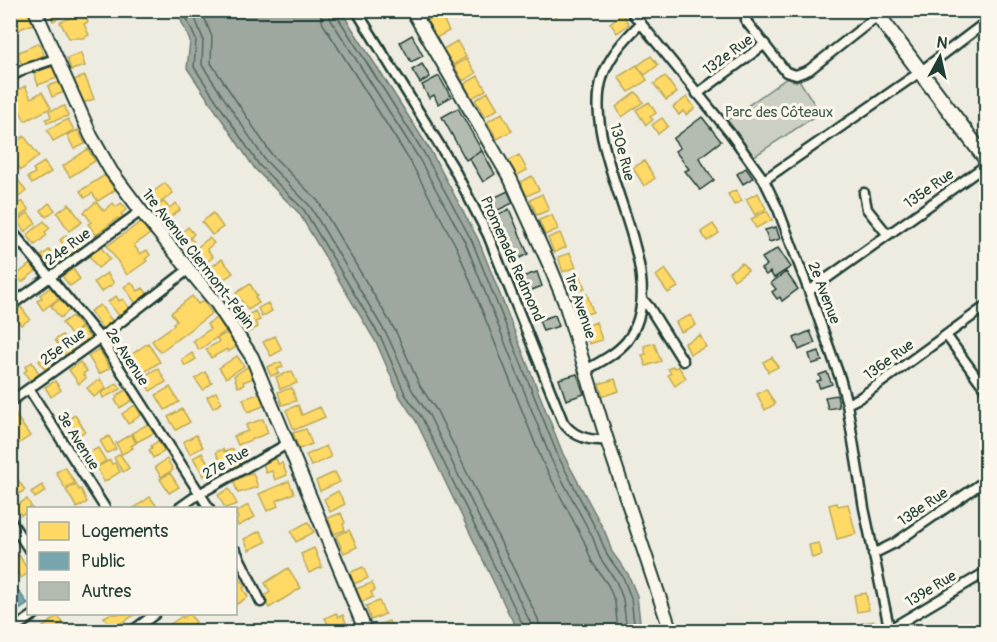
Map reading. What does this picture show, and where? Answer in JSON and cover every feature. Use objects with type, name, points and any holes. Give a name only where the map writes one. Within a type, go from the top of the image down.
[{"type":"main road","points":[[879,12],[920,72],[987,159]]},
{"type":"street","name":"1re Avenue Clermont-Pépin","points":[[35,10],[91,136],[111,171],[217,304],[249,351],[366,632]]},
{"type":"street","name":"Promenade Redmond","points":[[356,10],[453,167],[488,236],[563,422],[568,430],[579,436],[593,441],[607,440]]},
{"type":"street","points":[[405,10],[422,28]]},
{"type":"street","name":"1re Avenue","points":[[412,10],[511,180],[561,293],[607,440],[672,632]]},
{"type":"street","name":"2e Avenue","points":[[630,10],[735,139],[764,180],[778,209],[837,367],[847,404],[873,554],[890,630]]},
{"type":"street","points":[[746,10],[746,21],[765,44]]},
{"type":"street","name":"132e Rue","points":[[697,94],[765,44],[786,72],[796,75],[809,70],[879,12]]},
{"type":"street","points":[[764,180],[920,72],[987,22]]},
{"type":"street","name":"130e Rue","points":[[586,370],[615,353],[626,341],[642,310],[636,255],[598,115],[599,90],[612,55],[641,23]]},
{"type":"street","points":[[10,77],[25,69],[58,58]]},
{"type":"street","name":"135e Rue","points":[[809,291],[987,165]]},
{"type":"street","points":[[864,193],[867,208],[888,235]]},
{"type":"street","name":"24e Rue","points":[[10,306],[141,211]]},
{"type":"street","name":"2e Avenue","points":[[10,229],[100,338],[208,507]]},
{"type":"street","name":"25e Rue","points":[[10,402],[100,338],[189,269]]},
{"type":"street","name":"130e Rue","points":[[642,299],[650,307],[683,361]]},
{"type":"street","name":"136e Rue","points":[[847,404],[861,397],[987,306]]},
{"type":"street","points":[[946,335],[987,390]]},
{"type":"street","name":"3e Avenue","points":[[29,389],[104,507]]},
{"type":"street","name":"27e Rue","points":[[180,507],[288,443]]},
{"type":"street","name":"138e Rue","points":[[873,554],[895,543],[987,480]]},
{"type":"street","points":[[10,520],[27,546]]},
{"type":"street","points":[[237,555],[261,602]]},
{"type":"street","name":"139e Rue","points":[[890,630],[987,572]]},
{"type":"street","points":[[10,632],[34,615]]},
{"type":"street","points":[[131,632],[154,615]]},
{"type":"green space","name":"Parc des Côteaux","points":[[791,75],[796,75],[820,113],[750,159],[722,124]]},
{"type":"water","points":[[177,11],[341,11],[430,150],[478,239],[563,454],[605,532],[612,552],[628,574],[637,596],[641,631],[519,631],[416,421],[400,397],[377,344],[299,213],[255,169],[187,68],[190,41]]},
{"type":"building: Logements","points":[[21,10],[28,10],[33,24],[17,30],[11,15]]},
{"type":"building: Logements","points":[[48,10],[66,10],[67,14],[53,21]]},
{"type":"building: Logements","points":[[542,10],[564,11],[555,17],[552,14],[545,19],[540,12]]},
{"type":"building: Logements","points":[[84,12],[88,22],[84,24],[89,35],[83,38],[69,38],[60,22]]},
{"type":"building: Logements","points":[[440,13],[449,31],[434,39],[424,22]]},
{"type":"building: Logements","points":[[622,14],[629,24],[617,33],[610,23]]},
{"type":"building: Logements","points":[[457,41],[466,57],[453,65],[443,49]]},
{"type":"building: Logements","points":[[39,43],[44,55],[22,65],[17,53]]},
{"type":"building: Logements","points":[[81,53],[85,66],[71,70],[67,58]]},
{"type":"building: Logements","points":[[651,56],[658,65],[645,75],[637,66]]},
{"type":"building: Logements","points":[[467,59],[476,73],[463,81],[454,66]]},
{"type":"building: Logements","points":[[637,65],[647,80],[629,92],[618,77]]},
{"type":"building: Logements","points":[[53,66],[57,78],[38,85],[34,73]]},
{"type":"building: Logements","points":[[85,76],[94,99],[83,103],[74,80]]},
{"type":"building: Logements","points":[[478,76],[486,90],[472,98],[464,84]]},
{"type":"building: Logements","points":[[665,76],[677,93],[666,100],[654,84]]},
{"type":"building: Logements","points":[[60,82],[64,92],[52,97],[48,86]]},
{"type":"building: Logements","points":[[25,86],[31,98],[42,92],[51,108],[25,121],[11,94]]},
{"type":"building: Logements","points":[[488,92],[498,109],[485,117],[475,100]]},
{"type":"building: Logements","points":[[636,92],[643,102],[622,117],[616,107]]},
{"type":"building: Logements","points":[[687,97],[695,108],[686,115],[683,111],[679,115],[673,107]]},
{"type":"building: Logements","points":[[649,102],[656,113],[650,117],[653,120],[646,125],[636,110]]},
{"type":"building: Logements","points":[[65,106],[68,116],[47,123],[46,119],[51,117],[49,111]]},
{"type":"building: Logements","points":[[502,113],[512,131],[497,139],[487,122]]},
{"type":"building: Logements","points":[[662,118],[668,126],[658,134],[652,125]]},
{"type":"building: Logements","points":[[68,119],[74,130],[53,141],[47,130]]},
{"type":"building: Logements","points":[[78,130],[85,144],[74,149],[67,135]]},
{"type":"building: Logements","points":[[10,135],[17,142],[24,136],[39,156],[21,170],[10,157]]},
{"type":"building: Logements","points":[[88,149],[95,161],[70,177],[63,166]]},
{"type":"building: Logements","points":[[519,155],[527,170],[516,176],[508,161]]},
{"type":"building: Logements","points":[[644,161],[655,178],[644,186],[633,168]]},
{"type":"building: Logements","points":[[44,162],[51,172],[32,184],[28,177],[35,173],[33,169]]},
{"type":"building: Logements","points":[[105,175],[115,190],[98,201],[92,193],[85,198],[80,191]]},
{"type":"building: Logements","points":[[532,176],[539,190],[527,196],[520,182]]},
{"type":"building: Logements","points":[[18,180],[26,191],[10,207],[10,186]]},
{"type":"building: Logements","points":[[165,183],[173,193],[153,208],[145,198]]},
{"type":"building: Logements","points":[[736,190],[742,201],[734,205],[728,194]]},
{"type":"building: Logements","points":[[758,193],[766,209],[755,215],[746,199]]},
{"type":"building: Logements","points":[[542,194],[549,210],[537,215],[530,200]]},
{"type":"building: Logements","points":[[22,201],[29,210],[15,220],[10,214],[10,209]]},
{"type":"building: Logements","points":[[96,202],[104,211],[113,203],[116,207],[121,203],[127,209],[121,214],[124,217],[119,220],[118,218],[96,235],[88,224],[91,222],[84,212]]},
{"type":"building: Logements","points":[[164,202],[169,208],[176,203],[180,210],[163,222],[154,209]]},
{"type":"building: Logements","points":[[49,203],[55,210],[46,217],[41,210]]},
{"type":"building: Logements","points":[[69,204],[82,222],[69,231],[57,213]]},
{"type":"building: Logements","points":[[767,211],[772,220],[756,228],[751,219]]},
{"type":"building: Logements","points":[[28,213],[36,223],[25,232],[17,221]]},
{"type":"building: Logements","points":[[213,213],[223,227],[212,235],[202,222]]},
{"type":"building: Logements","points":[[552,215],[558,229],[545,235],[539,220]]},
{"type":"building: Logements","points":[[44,221],[50,228],[45,232],[47,235],[35,245],[27,235]]},
{"type":"building: Logements","points":[[141,222],[150,234],[134,245],[140,254],[147,250],[150,255],[145,259],[147,261],[127,275],[107,246]]},
{"type":"building: Logements","points":[[713,224],[719,233],[707,241],[701,232]]},
{"type":"building: Logements","points":[[188,227],[194,234],[190,238],[194,242],[186,248],[177,237]]},
{"type":"building: Logements","points":[[560,233],[566,247],[554,253],[548,238]]},
{"type":"building: Logements","points":[[66,235],[80,248],[69,256],[60,240]]},
{"type":"building: Logements","points":[[209,238],[214,243],[207,249],[213,257],[201,267],[189,254]]},
{"type":"building: Logements","points":[[13,244],[20,252],[14,257],[17,260],[12,264],[10,246]]},
{"type":"building: Logements","points":[[101,247],[110,259],[98,268],[89,256]]},
{"type":"building: Logements","points":[[49,250],[63,261],[53,270],[41,256]]},
{"type":"building: Logements","points":[[570,253],[576,267],[563,272],[558,257]]},
{"type":"building: Logements","points":[[222,259],[233,273],[220,282],[210,268]]},
{"type":"building: Logements","points":[[742,263],[748,270],[734,280],[729,272]]},
{"type":"building: Logements","points":[[30,264],[36,271],[22,282],[20,280],[15,284],[12,279]]},
{"type":"building: Logements","points":[[73,269],[80,279],[70,286],[62,276]]},
{"type":"building: Logements","points":[[665,269],[678,287],[668,293],[656,276]]},
{"type":"building: Logements","points":[[107,273],[114,283],[101,292],[94,282]]},
{"type":"building: Logements","points":[[580,274],[585,289],[572,293],[567,279]]},
{"type":"building: Logements","points":[[131,282],[138,291],[143,288],[149,296],[137,305],[124,287]]},
{"type":"building: Logements","points":[[250,284],[259,303],[248,310],[236,293]]},
{"type":"building: Logements","points":[[51,287],[59,298],[43,310],[37,301],[42,298],[40,295]]},
{"type":"building: Logements","points":[[587,294],[593,312],[579,316],[573,298]]},
{"type":"building: Logements","points":[[116,296],[119,301],[123,299],[130,309],[120,317],[108,302]]},
{"type":"building: Logements","points":[[192,296],[198,304],[203,301],[212,313],[160,352],[152,341],[174,325],[173,323],[177,321],[171,313]]},
{"type":"building: Logements","points":[[61,299],[70,310],[60,318],[51,306]]},
{"type":"building: Logements","points":[[268,303],[272,311],[262,317],[258,308]]},
{"type":"building: Logements","points":[[100,305],[113,322],[103,329],[90,311]]},
{"type":"building: Logements","points":[[21,307],[30,319],[21,325],[13,314]]},
{"type":"building: Logements","points":[[255,311],[260,320],[255,322],[258,327],[247,333],[239,320]]},
{"type":"building: Logements","points":[[691,315],[696,325],[681,332],[676,322]]},
{"type":"building: Logements","points":[[72,316],[81,327],[71,335],[62,323]]},
{"type":"building: Logements","points":[[218,317],[227,330],[199,350],[193,341],[210,329],[207,324]]},
{"type":"building: Logements","points":[[596,322],[602,340],[589,344],[584,327]]},
{"type":"building: Logements","points":[[82,328],[90,338],[80,346],[72,336]]},
{"type":"building: Logements","points":[[229,332],[238,346],[211,358],[206,349],[219,342],[217,338]]},
{"type":"building: Logements","points":[[62,335],[74,350],[66,356],[55,340]]},
{"type":"building: Logements","points":[[700,335],[706,347],[690,354],[685,343]]},
{"type":"building: Logements","points":[[275,336],[282,350],[271,356],[263,342]]},
{"type":"building: Logements","points":[[148,343],[160,362],[143,373],[131,355]]},
{"type":"building: Logements","points":[[654,343],[661,361],[646,366],[642,355],[646,354],[644,346]]},
{"type":"building: Logements","points":[[99,349],[110,368],[99,374],[88,356]]},
{"type":"building: Logements","points":[[47,350],[48,352],[51,350],[56,357],[51,361],[54,365],[46,371],[39,361],[45,356],[43,353]]},
{"type":"building: Logements","points":[[192,353],[196,359],[185,366],[182,360]]},
{"type":"building: Logements","points":[[237,356],[244,366],[226,378],[219,368]]},
{"type":"building: Logements","points":[[772,357],[778,367],[768,372],[763,362]]},
{"type":"building: Logements","points":[[32,362],[41,377],[32,383],[24,372],[27,370],[25,367]]},
{"type":"building: Logements","points":[[80,362],[87,371],[83,374],[86,378],[79,384],[69,370]]},
{"type":"building: Logements","points":[[281,362],[283,367],[277,369],[279,373],[271,376],[267,367]]},
{"type":"building: Logements","points":[[250,365],[254,378],[243,382],[244,385],[238,387],[234,376]]},
{"type":"building: Logements","points":[[673,366],[675,368],[678,366],[686,378],[675,386],[668,375],[671,373],[668,369]]},
{"type":"building: Logements","points":[[158,368],[166,382],[150,391],[142,377]]},
{"type":"building: Logements","points":[[292,371],[297,383],[280,389],[276,377]]},
{"type":"building: Logements","points":[[205,372],[212,383],[203,390],[195,379]]},
{"type":"building: Logements","points":[[100,379],[106,388],[94,397],[87,388]]},
{"type":"building: Logements","points":[[615,379],[619,391],[603,396],[599,384]]},
{"type":"building: Logements","points":[[55,381],[61,390],[51,397],[45,387]]},
{"type":"building: Logements","points":[[117,383],[121,389],[103,398],[101,393]]},
{"type":"building: Logements","points":[[170,387],[179,402],[165,410],[156,395]]},
{"type":"building: Logements","points":[[292,388],[296,401],[282,405],[278,392]]},
{"type":"building: Logements","points":[[127,389],[134,399],[120,408],[115,400],[116,396]]},
{"type":"building: Logements","points":[[766,389],[775,404],[765,410],[757,394]]},
{"type":"building: Logements","points":[[216,392],[222,403],[213,408],[207,397]]},
{"type":"building: Logements","points":[[261,393],[266,405],[248,412],[243,399]]},
{"type":"building: Logements","points":[[135,405],[141,415],[128,424],[122,414]]},
{"type":"building: Logements","points":[[298,405],[302,415],[320,407],[325,417],[294,430],[286,410]]},
{"type":"building: Logements","points":[[182,409],[190,422],[176,430],[168,417]]},
{"type":"building: Logements","points":[[13,411],[30,436],[18,444],[10,433],[10,413]]},
{"type":"building: Logements","points":[[75,415],[85,431],[74,439],[63,422]]},
{"type":"building: Logements","points":[[263,419],[268,433],[238,445],[234,436],[248,431],[246,425]]},
{"type":"building: Logements","points":[[148,424],[154,433],[137,442],[132,433]]},
{"type":"building: Logements","points":[[306,429],[312,444],[299,449],[293,433]]},
{"type":"building: Logements","points":[[131,434],[136,443],[131,446],[133,448],[122,454],[116,443]]},
{"type":"building: Logements","points":[[196,435],[203,447],[190,454],[183,442]]},
{"type":"building: Logements","points":[[109,436],[116,449],[107,453],[100,441]]},
{"type":"building: Logements","points":[[158,441],[165,451],[153,458],[149,450]]},
{"type":"building: Logements","points":[[326,446],[331,457],[311,466],[306,455]]},
{"type":"building: Logements","points":[[98,448],[106,461],[96,467],[88,453]]},
{"type":"building: Logements","points":[[223,449],[224,452],[233,449],[236,455],[239,453],[244,465],[234,469],[229,457],[220,461],[216,452]]},
{"type":"building: Logements","points":[[202,453],[213,471],[204,476],[193,458]]},
{"type":"building: Logements","points":[[120,454],[129,468],[123,472],[114,458]]},
{"type":"building: Logements","points":[[276,458],[278,464],[282,463],[287,475],[275,480],[272,471],[266,473],[263,463]]},
{"type":"building: Logements","points":[[167,459],[173,470],[161,477],[155,467]]},
{"type":"building: Logements","points":[[110,460],[112,464],[115,463],[120,472],[104,482],[97,467]]},
{"type":"building: Logements","points":[[65,467],[75,483],[65,488],[56,472]]},
{"type":"building: Logements","points":[[335,472],[340,482],[320,491],[316,481]]},
{"type":"building: Logements","points":[[170,473],[179,487],[169,493],[160,479]]},
{"type":"building: Logements","points":[[253,473],[258,487],[238,493],[233,480]]},
{"type":"building: Logements","points":[[18,480],[25,490],[11,499],[10,485]]},
{"type":"building: Logements","points":[[289,481],[294,493],[276,501],[278,506],[267,511],[259,494]]},
{"type":"building: Logements","points":[[76,484],[87,502],[76,507],[66,490]]},
{"type":"building: Logements","points":[[42,485],[46,491],[35,498],[31,492]]},
{"type":"building: Logements","points":[[229,489],[237,504],[224,507],[218,495]]},
{"type":"building: Logements","points":[[338,491],[345,504],[330,512],[324,499]]},
{"type":"building: Logements","points":[[150,497],[157,507],[135,507]]},
{"type":"building: Logements","points":[[27,499],[31,507],[27,507],[27,512],[21,515],[15,506]]},
{"type":"building: Logements","points":[[837,503],[838,506],[848,504],[856,534],[837,539],[829,505]]},
{"type":"building: Logements","points":[[248,505],[255,517],[238,526],[237,511]]},
{"type":"building: Logements","points":[[341,513],[345,530],[334,534],[328,518]]},
{"type":"building: Logements","points":[[308,522],[314,532],[296,542],[291,531]]},
{"type":"building: Logements","points":[[349,530],[357,547],[344,553],[336,536]]},
{"type":"building: Logements","points":[[260,531],[266,542],[249,550],[244,539]]},
{"type":"building: Logements","points":[[819,543],[822,555],[812,558],[809,545]]},
{"type":"building: Logements","points":[[314,548],[322,567],[309,573],[301,554]]},
{"type":"building: Logements","points":[[19,555],[27,568],[27,574],[21,578],[10,560]]},
{"type":"building: Logements","points":[[363,567],[368,578],[354,584],[349,573]]},
{"type":"building: Logements","points":[[288,568],[301,588],[269,608],[263,597],[270,592],[265,583]]},
{"type":"building: Logements","points":[[237,576],[245,587],[243,588],[248,597],[237,604]]},
{"type":"building: Logements","points":[[372,583],[375,590],[371,592],[373,597],[362,602],[356,589]]},
{"type":"building: Logements","points":[[866,593],[869,610],[857,612],[854,595]]},
{"type":"building: Logements","points":[[379,601],[385,614],[371,620],[366,606]]},
{"type":"building: Logements","points":[[336,613],[338,617],[343,615],[346,623],[331,630],[325,618]]},
{"type":"building: Logements","points":[[108,615],[134,615],[112,629],[104,617]]},
{"type":"building: Logements","points":[[190,615],[196,622],[183,632],[172,632],[168,626],[182,616],[183,618]]},
{"type":"building: Logements","points":[[58,616],[65,626],[57,632],[40,632],[39,630]]},
{"type":"building: Logements","points":[[389,621],[393,632],[380,632],[378,625]]},
{"type":"building: Logements","points":[[874,621],[876,632],[864,632],[862,623]]},
{"type":"building: Public","points":[[14,585],[27,605],[10,616],[10,587]]},
{"type":"building: Autres","points":[[412,35],[423,56],[411,62],[400,42]]},
{"type":"building: Autres","points":[[422,64],[430,77],[420,83],[412,70]]},
{"type":"building: Autres","points":[[439,76],[451,97],[438,104],[434,95],[429,98],[422,85]]},
{"type":"building: Autres","points":[[458,108],[482,151],[466,160],[442,117]]},
{"type":"building: Autres","points":[[702,117],[721,141],[699,158],[714,180],[700,190],[685,171],[689,169],[675,151],[680,148],[673,139]]},
{"type":"building: Autres","points":[[482,151],[495,174],[483,182],[469,158]]},
{"type":"building: Autres","points":[[746,168],[753,178],[743,184],[737,174]]},
{"type":"building: Autres","points":[[508,191],[513,203],[494,212],[489,200]]},
{"type":"building: Autres","points":[[509,209],[528,254],[516,260],[497,215]]},
{"type":"building: Autres","points":[[776,227],[780,239],[769,242],[765,230]]},
{"type":"building: Autres","points":[[778,248],[791,267],[774,278],[770,272],[766,275],[761,269],[767,265],[762,258]]},
{"type":"building: Autres","points":[[537,272],[542,286],[527,292],[522,277]]},
{"type":"building: Autres","points":[[786,272],[798,289],[782,301],[780,297],[777,299],[772,292],[776,289],[771,283]]},
{"type":"building: Autres","points":[[555,315],[559,326],[543,331],[539,320]]},
{"type":"building: Autres","points":[[810,331],[815,343],[799,350],[794,338]]},
{"type":"building: Autres","points":[[819,351],[822,361],[812,364],[809,354]]},
{"type":"building: Autres","points":[[827,372],[832,384],[820,388],[817,381],[821,380],[819,375]]},
{"type":"building: Autres","points":[[577,374],[584,394],[566,400],[559,379]]},
{"type":"building: Autres","points":[[837,395],[839,407],[828,409],[825,397]]}]
